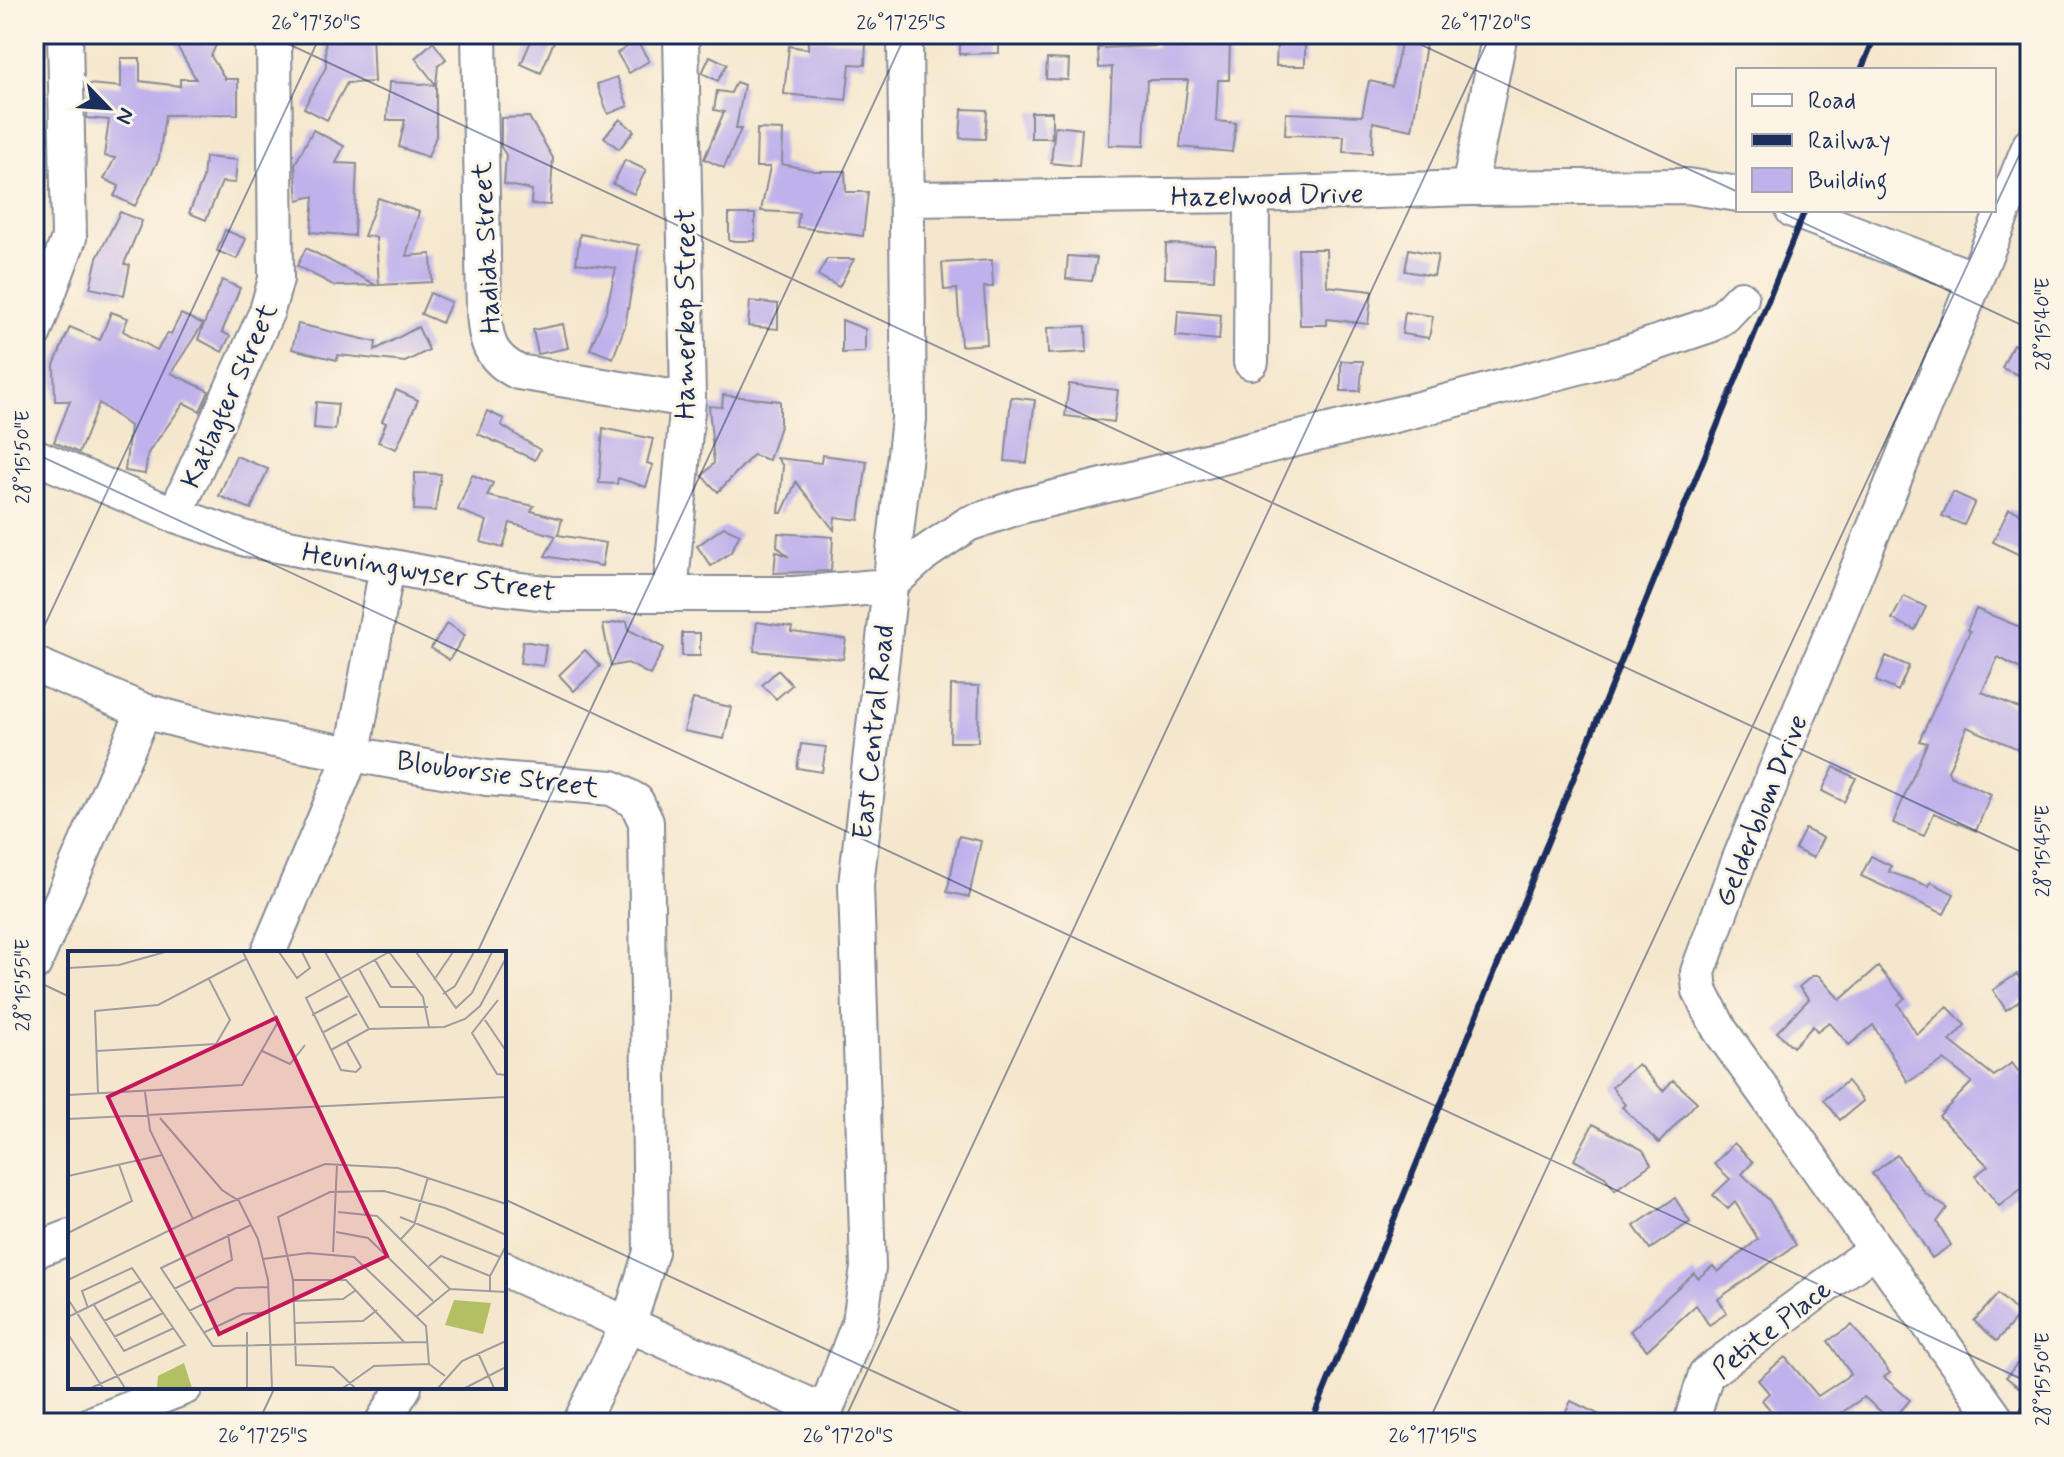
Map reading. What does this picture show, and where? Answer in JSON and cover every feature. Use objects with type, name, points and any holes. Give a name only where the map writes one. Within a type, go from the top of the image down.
[{"type":"street","points":[[34,332],[64,260],[69,238],[65,34]]},
{"type":"street","name":"Katlagter Street","points":[[175,515],[267,311],[276,279],[274,34]]},
{"type":"street","name":"Hadida Street","points":[[479,34],[484,310],[492,353],[518,372],[688,400]]},
{"type":"street","name":"Hamerkop Street","points":[[670,594],[688,400],[681,34]]},
{"type":"street","name":"East Central Road","points":[[823,1418],[860,1321],[868,1268],[856,885],[909,419],[905,34]]},
{"type":"street","points":[[1469,188],[1500,34]]},
{"type":"street","name":"Gelderblom Drive","points":[[1999,1423],[1720,1030],[1700,991],[1698,972],[1745,847],[2030,145]]},
{"type":"street","name":"Hazelwood Drive","points":[[908,199],[1687,186],[1736,194]]},
{"type":"street","points":[[1251,362],[1252,195]]},
{"type":"street","points":[[1798,212],[1975,279]]},
{"type":"street","points":[[888,586],[925,553],[968,524],[1021,506],[1612,358],[1710,325],[1724,316],[1741,298]]},
{"type":"street","name":"Heuningwyser Street","points":[[34,456],[175,515],[246,539],[387,567],[554,594],[794,594],[888,586]]},
{"type":"street","points":[[269,951],[353,752],[387,567]]},
{"type":"street","name":"Blouborsie Street","points":[[34,664],[144,711],[213,729],[487,778],[612,788],[626,793],[643,810],[652,1232],[649,1266],[629,1323]]},
{"type":"street","points":[[34,964],[144,711]]},
{"type":"street","points":[[34,1251],[68,1238]]},
{"type":"street","name":"Petite Place","points":[[1691,1423],[1706,1374],[1874,1250]]},
{"type":"street","points":[[506,1270],[629,1323],[823,1418]]},
{"type":"street","points":[[580,1423],[629,1323]]},
{"type":"street","points":[[94,1423],[180,1389]]},
{"type":"street","points":[[382,1423],[403,1389]]},
{"type":"building","points":[[170,34],[221,34],[211,56],[225,79],[238,79],[238,114],[165,115],[159,159],[135,206],[114,196],[119,186],[104,179],[115,158],[104,156],[109,120],[87,118],[89,84],[121,87],[121,58],[140,58],[140,81],[180,86],[180,79],[196,79]]},
{"type":"building","points":[[325,34],[372,34],[374,82],[347,83],[327,120],[304,108],[326,67]]},
{"type":"building","points":[[534,34],[557,34],[541,73],[521,64]]},
{"type":"building","points":[[960,34],[999,34],[999,53],[960,54]]},
{"type":"building","points":[[1403,34],[1427,38],[1412,130],[1373,122],[1372,153],[1343,152],[1344,136],[1285,135],[1286,113],[1362,116],[1369,81],[1392,86]]},
{"type":"building","points":[[808,39],[866,41],[865,65],[850,64],[846,100],[784,94],[789,46],[808,49]]},
{"type":"building","points":[[1157,40],[1230,40],[1229,80],[1218,80],[1216,121],[1236,123],[1232,152],[1180,147],[1188,80],[1147,80],[1144,146],[1109,145],[1112,67],[1099,68],[1098,48],[1157,46]]},
{"type":"building","points":[[637,41],[649,61],[629,73],[617,53]]},
{"type":"building","points":[[433,42],[446,59],[438,66],[436,85],[415,58]]},
{"type":"building","points":[[1277,43],[1305,44],[1305,66],[1276,66]]},
{"type":"building","points":[[710,56],[727,64],[718,81],[702,73]]},
{"type":"building","points":[[1047,59],[1069,60],[1068,80],[1046,79]]},
{"type":"building","points":[[617,77],[628,106],[608,114],[597,84]]},
{"type":"building","points":[[389,82],[436,85],[436,136],[428,157],[399,147],[405,120],[387,120]]},
{"type":"building","points":[[736,82],[744,85],[736,129],[741,129],[724,168],[704,159],[724,112],[714,110],[717,91],[731,93]]},
{"type":"building","points":[[962,109],[987,110],[985,139],[960,138]]},
{"type":"building","points":[[1031,112],[1052,112],[1052,138],[1031,138]]},
{"type":"building","points":[[529,117],[553,158],[550,205],[531,204],[532,190],[504,184],[506,155],[501,147],[501,118]]},
{"type":"building","points":[[620,119],[634,131],[619,149],[604,137]]},
{"type":"building","points":[[1055,126],[1082,129],[1079,166],[1051,163]]},
{"type":"building","points":[[757,129],[783,130],[782,164],[815,171],[845,171],[846,192],[868,192],[863,236],[797,227],[799,213],[761,211],[770,167],[756,167]]},
{"type":"building","points":[[313,130],[344,146],[336,163],[357,164],[354,236],[311,232],[314,196],[298,200],[295,164]]},
{"type":"building","points":[[205,157],[237,160],[235,183],[222,182],[206,220],[189,213],[203,179]]},
{"type":"building","points":[[625,160],[646,170],[634,194],[613,184]]},
{"type":"building","points":[[378,198],[419,212],[406,256],[431,254],[432,282],[379,285],[376,237],[364,236]]},
{"type":"building","points":[[120,212],[142,221],[124,264],[130,265],[124,295],[90,288],[97,258]]},
{"type":"building","points":[[729,214],[755,214],[755,241],[729,241]]},
{"type":"building","points":[[225,230],[246,239],[237,259],[217,251]]},
{"type":"building","points":[[580,234],[639,245],[625,326],[613,358],[590,349],[606,311],[616,268],[576,263]]},
{"type":"building","points":[[1166,244],[1215,245],[1214,280],[1165,278]]},
{"type":"building","points":[[306,248],[376,285],[335,286],[297,266]]},
{"type":"building","points":[[1298,249],[1326,249],[1327,286],[1372,291],[1368,324],[1327,319],[1327,325],[1300,325]]},
{"type":"building","points":[[1409,249],[1438,255],[1434,276],[1405,271]]},
{"type":"building","points":[[1068,256],[1097,258],[1092,281],[1066,279]]},
{"type":"building","points":[[827,259],[854,259],[839,287],[818,275]]},
{"type":"building","points":[[992,260],[993,287],[984,287],[987,344],[961,346],[957,289],[944,290],[942,263]]},
{"type":"building","points":[[222,280],[240,288],[222,332],[230,336],[222,352],[198,339]]},
{"type":"building","points":[[430,293],[451,302],[442,323],[421,314]]},
{"type":"building","points":[[750,301],[778,304],[778,329],[748,326]]},
{"type":"building","points":[[1178,311],[1221,315],[1219,340],[1176,336]]},
{"type":"building","points":[[111,312],[128,318],[123,331],[157,350],[168,333],[171,334],[181,314],[203,324],[171,373],[209,391],[200,411],[184,403],[148,453],[145,474],[125,471],[130,426],[99,403],[79,453],[54,442],[70,401],[55,401],[54,365],[70,327],[100,340]]},
{"type":"building","points":[[1405,312],[1433,316],[1429,338],[1402,334]]},
{"type":"building","points":[[842,320],[865,329],[865,352],[842,353]]},
{"type":"building","points":[[298,324],[376,342],[375,350],[418,327],[429,350],[405,362],[338,355],[337,360],[292,349]]},
{"type":"building","points":[[563,324],[568,348],[538,354],[533,330]]},
{"type":"building","points":[[1086,326],[1087,352],[1048,354],[1047,328]]},
{"type":"building","points":[[2013,344],[2030,352],[2023,377],[2002,368]]},
{"type":"building","points":[[1341,361],[1363,361],[1360,391],[1341,391]]},
{"type":"building","points":[[1069,384],[1118,390],[1114,422],[1065,416]]},
{"type":"building","points":[[396,390],[418,400],[396,449],[378,442],[386,423],[382,421]]},
{"type":"building","points":[[723,395],[780,401],[780,426],[769,460],[753,455],[718,492],[702,476],[714,463],[709,406],[722,407]]},
{"type":"building","points":[[1011,397],[1035,400],[1027,463],[1005,461]]},
{"type":"building","points":[[316,402],[338,404],[335,430],[314,428]]},
{"type":"building","points":[[487,411],[504,419],[501,425],[540,450],[535,460],[478,434]]},
{"type":"building","points":[[603,428],[653,439],[647,463],[653,465],[646,487],[618,478],[617,484],[599,483]]},
{"type":"building","points":[[822,455],[867,461],[859,520],[835,517],[834,530],[796,482],[782,513],[779,513],[783,466],[777,458],[821,463]]},
{"type":"building","points":[[236,456],[268,469],[251,509],[219,496]]},
{"type":"building","points":[[415,473],[441,474],[435,511],[414,510]]},
{"type":"building","points":[[472,475],[493,483],[487,496],[534,506],[531,511],[562,519],[558,535],[606,543],[602,566],[545,556],[556,536],[510,523],[503,548],[481,542],[487,521],[458,510]]},
{"type":"building","points":[[1953,492],[1975,502],[1964,525],[1942,516]]},
{"type":"building","points":[[2009,509],[2030,516],[2030,560],[1993,542]]},
{"type":"building","points":[[724,527],[740,534],[731,552],[711,566],[697,546]]},
{"type":"building","points":[[778,533],[833,537],[831,571],[774,573],[776,551],[789,557],[777,546]]},
{"type":"building","points":[[1904,596],[1926,607],[1915,630],[1892,619]]},
{"type":"building","points":[[1976,609],[2030,631],[2030,674],[1998,657],[1982,692],[2030,713],[2030,754],[1967,727],[1948,771],[1950,776],[1991,794],[1976,831],[1934,813],[1924,836],[1893,823],[1927,743],[1919,741],[1970,631],[1967,630]]},
{"type":"building","points":[[627,621],[629,630],[664,648],[650,675],[628,663],[611,666],[603,625]]},
{"type":"building","points":[[757,622],[792,627],[791,632],[846,639],[843,659],[754,651]]},
{"type":"building","points":[[447,623],[465,635],[449,660],[431,648]]},
{"type":"building","points":[[682,633],[700,633],[700,656],[682,656]]},
{"type":"building","points":[[523,641],[546,645],[543,666],[520,663]]},
{"type":"building","points":[[585,650],[600,666],[574,691],[559,675]]},
{"type":"building","points":[[1886,656],[1909,666],[1898,691],[1876,681]]},
{"type":"building","points":[[778,670],[792,685],[776,699],[762,685]]},
{"type":"building","points":[[951,685],[979,686],[978,742],[950,742]]},
{"type":"building","points":[[693,699],[731,707],[724,739],[684,731]]},
{"type":"building","points":[[801,744],[826,747],[822,772],[797,768]]},
{"type":"building","points":[[1834,767],[1856,778],[1844,802],[1822,791]]},
{"type":"building","points":[[1805,829],[1823,838],[1813,858],[1795,849]]},
{"type":"building","points":[[959,836],[981,841],[969,897],[947,892]]},
{"type":"building","points":[[1871,856],[1891,866],[1889,872],[1929,886],[1931,882],[1954,894],[1944,914],[1861,876]]},
{"type":"building","points":[[1878,967],[1905,998],[1898,1004],[1917,1035],[1947,1006],[1965,1025],[1950,1041],[1994,1076],[2012,1063],[2030,1087],[2030,1182],[1999,1206],[1975,1176],[1988,1166],[1939,1116],[1972,1082],[1944,1060],[1908,1082],[1873,1025],[1849,1045],[1829,1022],[1817,1031],[1813,1026],[1793,1047],[1777,1032],[1809,999],[1799,987],[1812,976],[1819,976],[1840,1000]]},
{"type":"building","points":[[2017,974],[2030,994],[2006,1010],[1993,990]]},
{"type":"building","points":[[1638,1064],[1663,1091],[1673,1080],[1697,1102],[1659,1143],[1622,1107],[1625,1105],[1612,1087]]},
{"type":"building","points":[[1847,1081],[1863,1101],[1840,1120],[1824,1100]]},
{"type":"building","points":[[1593,1124],[1643,1150],[1651,1164],[1615,1190],[1605,1177],[1574,1160]]},
{"type":"building","points":[[1734,1143],[1753,1162],[1742,1174],[1769,1200],[1796,1245],[1718,1299],[1727,1313],[1709,1325],[1696,1305],[1647,1350],[1630,1331],[1694,1273],[1698,1278],[1713,1266],[1718,1272],[1758,1239],[1735,1202],[1728,1209],[1713,1195],[1730,1179],[1714,1164]]},
{"type":"building","points":[[1897,1155],[1926,1194],[1947,1208],[1937,1222],[1951,1245],[1932,1258],[1901,1209],[1872,1174]]},
{"type":"building","points":[[1675,1198],[1690,1222],[1650,1249],[1634,1226]]},
{"type":"building","points":[[1998,1294],[2020,1314],[1997,1341],[1974,1321]]},
{"type":"building","points":[[1852,1325],[1890,1373],[1884,1377],[1910,1400],[1892,1421],[1864,1397],[1827,1423],[1781,1423],[1762,1400],[1769,1393],[1758,1380],[1785,1357],[1818,1396],[1851,1374],[1828,1341]]},
{"type":"building","points":[[2030,1348],[2030,1396],[2006,1377]]},
{"type":"building","points":[[1571,1401],[1616,1423],[1560,1423]]},
{"type":"railway","points":[[1862,68],[1876,34]]},
{"type":"railway","points":[[1311,1423],[1804,212]]}]
